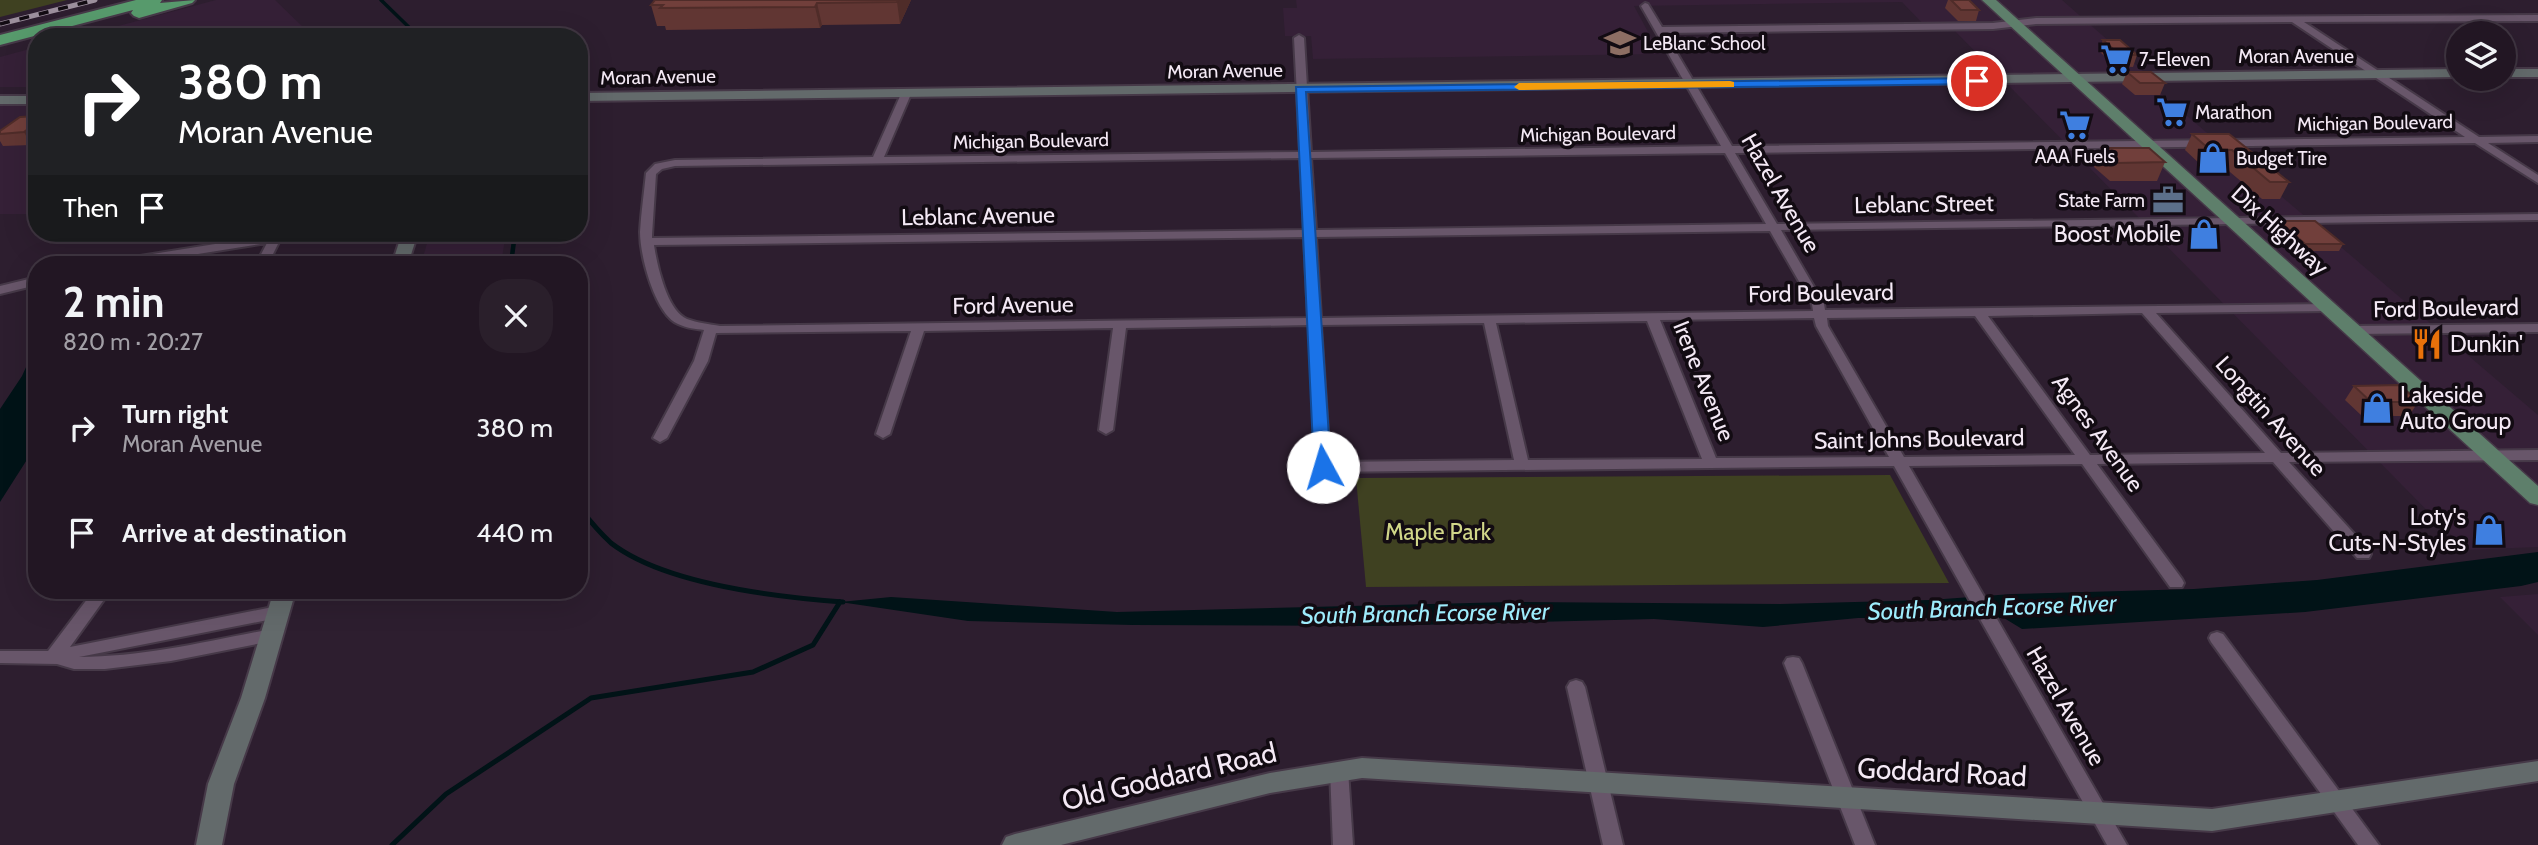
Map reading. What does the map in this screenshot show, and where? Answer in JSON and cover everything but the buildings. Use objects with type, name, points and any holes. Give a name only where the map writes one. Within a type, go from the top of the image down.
[{"type":"highway","points":[[46,28],[154,0]]},
{"type":"highway","points":[[81,28],[187,0]]},
{"type":"highway","points":[[0,40],[28,33]]},
{"type":"highway","points":[[0,49],[28,41]]},
{"type":"main road","name":"Dix Highway","points":[[1988,0],[2538,498]]},
{"type":"main road","points":[[2516,73],[2538,73]]},
{"type":"main road","name":"Moran Avenue","points":[[588,97],[2446,74]]},
{"type":"main road","points":[[0,100],[28,100]]},
{"type":"main road","points":[[209,845],[221,784],[253,698],[278,612]]},
{"type":"main road","name":"Goddard Road","points":[[1339,770],[1362,768],[2212,820],[2538,771]]},
{"type":"main road","name":"Old Goddard Road","points":[[1014,845],[1049,841],[1270,783],[1339,770]]},
{"type":"street","name":"Hazel Avenue","points":[[1645,6],[1818,304],[1822,326],[2117,845]]},
{"type":"street","points":[[1659,30],[2014,24],[2036,21],[2538,18]]},
{"type":"street","points":[[2295,20],[2538,180]]},
{"type":"street","points":[[1298,38],[1314,321]]},
{"type":"street","points":[[877,160],[906,94]]},
{"type":"street","name":"Michigan Boulevard","points":[[647,242],[651,173],[659,166],[675,163],[2538,139]]},
{"type":"street","name":"Leblanc Street","points":[[1310,232],[2538,217]]},
{"type":"street","name":"Leblanc Avenue","points":[[647,242],[1310,232]]},
{"type":"street","points":[[161,256],[242,242]]},
{"type":"street","points":[[647,242],[650,260],[667,309],[683,322],[711,330],[701,361],[660,438]]},
{"type":"street","points":[[0,290],[28,283]]},
{"type":"street","name":"Ford Boulevard","points":[[1314,321],[2329,307]]},
{"type":"street","name":"Longtin Avenue","points":[[2145,309],[2363,554]]},
{"type":"street","name":"Agnes Avenue","points":[[1979,312],[2176,583]]},
{"type":"street","name":"Irene Avenue","points":[[1652,317],[1711,463]]},
{"type":"street","points":[[1489,319],[1522,465]]},
{"type":"street","name":"Ford Avenue","points":[[711,330],[1314,321]]},
{"type":"street","name":"Saint Johns Boulevard","points":[[1314,321],[1319,445],[1323,467],[2538,455]]},
{"type":"street","points":[[1106,430],[1120,324]]},
{"type":"street","points":[[883,434],[919,327]]},
{"type":"street","name":"Ford Boulevard","points":[[2354,330],[2538,328]]},
{"type":"street","points":[[54,658],[97,599]]},
{"type":"street","points":[[54,658],[96,647],[278,612]]},
{"type":"street","points":[[0,657],[105,663],[171,655],[278,612]]},
{"type":"street","points":[[171,655],[179,632]]},
{"type":"street","points":[[2217,638],[2369,845]]},
{"type":"street","points":[[1793,663],[1864,845]]},
{"type":"street","points":[[1576,687],[1613,845]]},
{"type":"street","points":[[1339,770],[1343,845]]},
{"type":"shaded area","points":[[216,0],[275,0],[304,28],[111,28]]},
{"type":"shaded area","points":[[1296,0],[2062,0],[2143,71],[2145,80],[2538,415],[2538,547],[2466,550],[1951,27],[1926,27],[1902,2],[1634,6],[1660,54],[1313,59],[1311,36],[1285,36],[1283,8],[1297,8]]},
{"type":"shaded area","points":[[28,49],[28,87],[0,87],[0,57]]},
{"type":"shaded area","points":[[0,100],[28,100],[28,214],[0,214]]},
{"type":"shaded area","points":[[427,242],[505,242],[502,256],[423,256]]},
{"type":"shaded area","points":[[2538,594],[2538,635],[2500,597]]},
{"type":"green space","points":[[0,0],[67,0],[0,17]]},
{"type":"green space","name":"Maple Park","points":[[1890,475],[1949,583],[1366,587],[1356,478]]},
{"type":"water","points":[[28,363],[28,458],[0,502],[0,409]]},
{"type":"water","points":[[2538,552],[2538,582],[2521,586],[2305,612],[2022,629],[2004,618],[1858,618],[1763,627],[1654,619],[1375,626],[1133,625],[968,621],[840,602],[891,597],[1117,612],[1511,602],[1780,604],[1930,600],[2012,594],[2194,589],[2317,580]]},
{"type":"waterway","points":[[381,0],[410,28]]},
{"type":"waterway","points":[[512,256],[514,242]]},
{"type":"waterway","points":[[588,518],[611,543],[660,569],[754,592],[843,602]]},
{"type":"waterway","name":"South Branch Ecorse River","points":[[392,845],[446,794],[591,698],[753,672],[813,645],[840,602]]},
{"type":"railway","points":[[0,24],[95,0]]},
{"type":"slow traffic","points":[[1519,87],[1730,84]]},
{"type":"place","name":"LeBlanc School","points":[[1620,43]]},
{"type":"place","name":"7-Eleven","points":[[2116,59]]},
{"type":"place","name":"Marathon","points":[[2172,112]]},
{"type":"place","name":"AAA Fuels","points":[[2075,125]]},
{"type":"place","name":"Budget Tire","points":[[2213,158]]},
{"type":"place","name":"State Farm","points":[[2168,200]]},
{"type":"place","name":"Boost Mobile","points":[[2204,234]]},
{"type":"place","name":"Dunkin'","points":[[2427,344]]},
{"type":"place","name":"Lakeside Auto Group","points":[[2377,408]]},
{"type":"place","name":"Loty's Cuts-N-Styles","points":[[2489,530]]},
{"type":"route","points":[[1323,467],[1319,445],[1300,89],[1977,81]]}]
